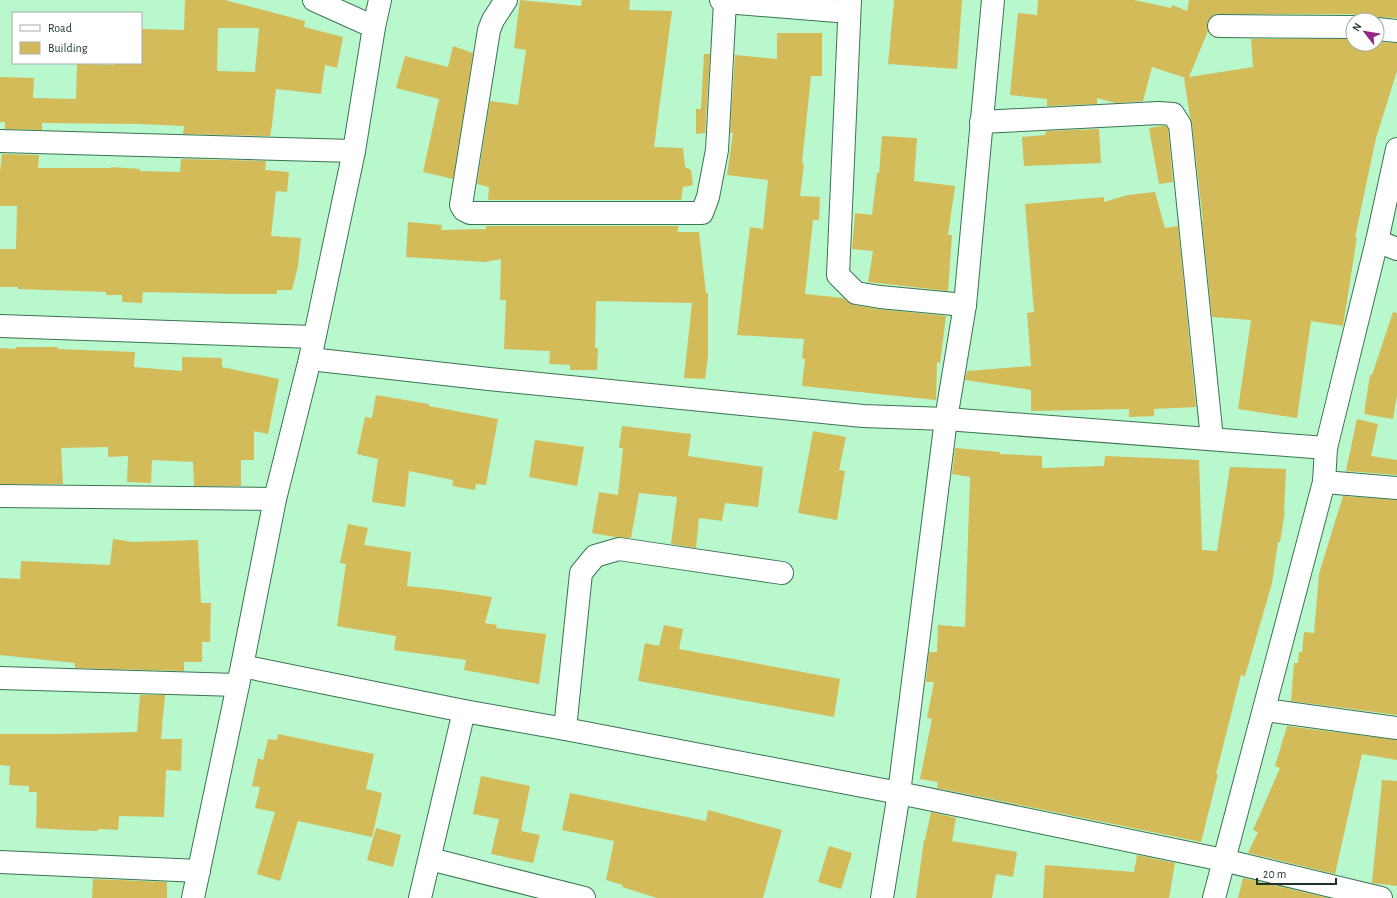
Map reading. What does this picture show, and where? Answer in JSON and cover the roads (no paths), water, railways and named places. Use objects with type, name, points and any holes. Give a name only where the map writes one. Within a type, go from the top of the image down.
[{"type":"street","points":[[314,0],[374,27]]},
{"type":"street","points":[[193,898],[240,676],[275,499],[310,359],[354,151],[374,27],[380,0]]},
{"type":"street","points":[[506,0],[492,20],[489,30],[461,205],[464,210],[470,213],[702,213],[708,197],[717,150],[723,1],[849,6],[838,275],[856,293],[880,297],[965,305]]},
{"type":"street","points":[[882,898],[899,793],[946,419],[965,305],[993,0]]},
{"type":"street","points":[[1219,26],[1345,27]]},
{"type":"street","points":[[1385,30],[1397,31]]},
{"type":"street","points":[[981,122],[1159,113],[1173,114],[1180,125],[1212,439]]},
{"type":"street","points":[[0,141],[354,151]]},
{"type":"street","points":[[1214,898],[1324,482],[1326,448],[1377,241],[1397,149]]},
{"type":"street","points":[[1377,241],[1397,249]]},
{"type":"street","points":[[0,326],[314,337]]},
{"type":"street","points":[[310,359],[489,379],[855,415],[946,419],[1326,448]]},
{"type":"street","points":[[1324,482],[1397,488]]},
{"type":"street","points":[[0,496],[275,499]]},
{"type":"street","points":[[565,729],[581,574],[595,556],[619,550],[782,573]]},
{"type":"street","points":[[0,678],[240,676],[464,711],[899,793],[1223,860],[1381,898]]},
{"type":"street","points":[[1264,710],[1397,728]]},
{"type":"street","points":[[420,898],[464,711]]},
{"type":"street","points":[[430,860],[584,898]]},
{"type":"street","points":[[0,862],[198,870]]}]
